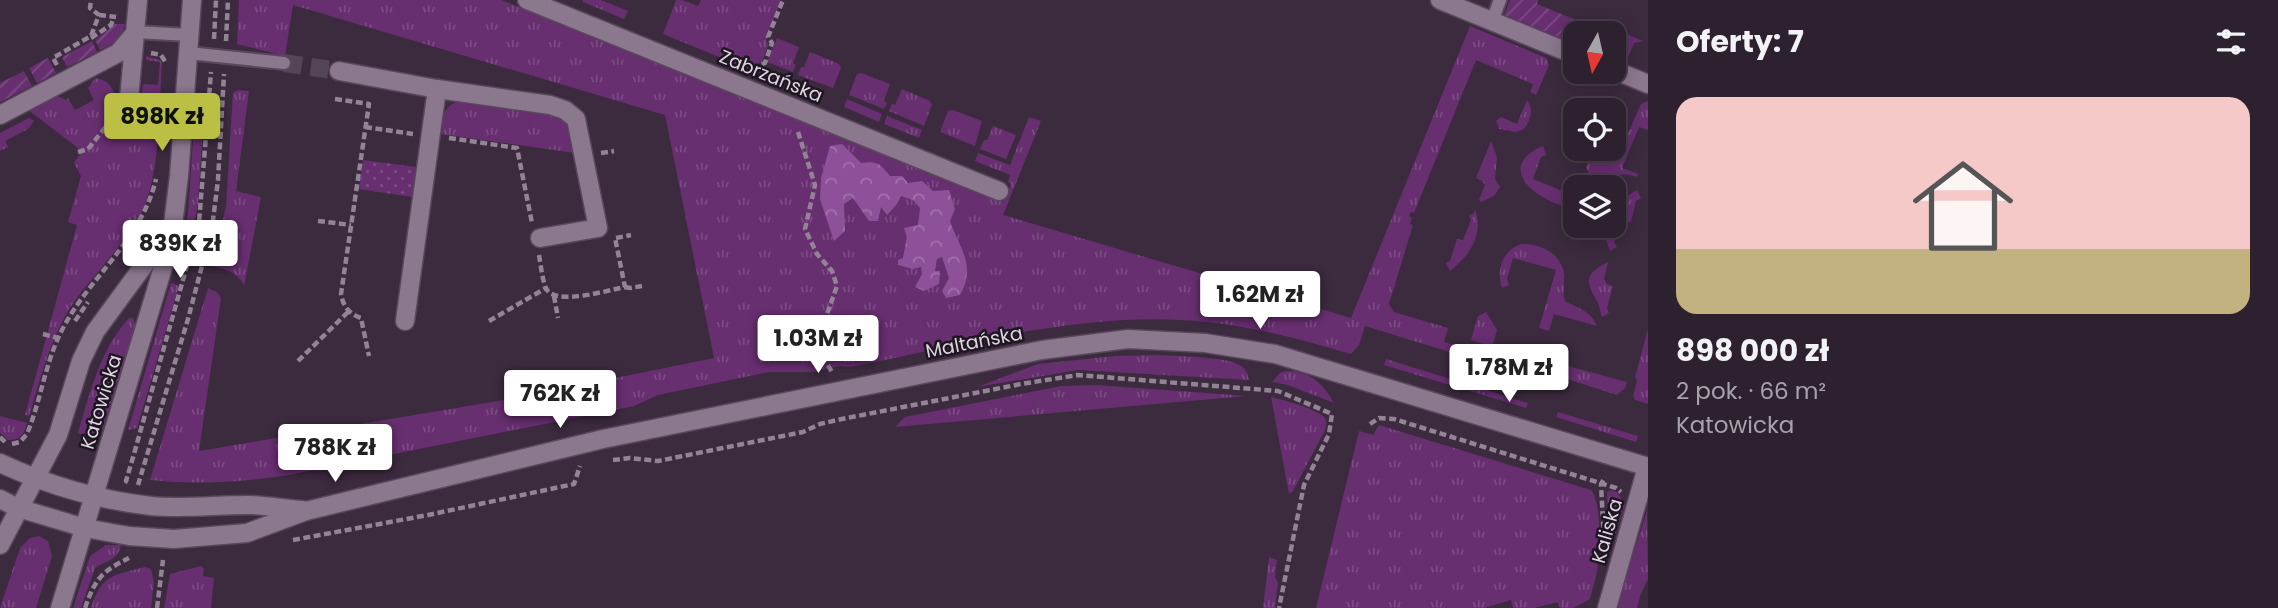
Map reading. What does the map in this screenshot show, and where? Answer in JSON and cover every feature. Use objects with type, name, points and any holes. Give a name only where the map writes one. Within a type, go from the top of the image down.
[{"type":"street","points":[[0,114],[118,53],[127,45],[138,0]]},
{"type":"street","name":"Katowicka","points":[[60,608],[171,241],[176,208],[183,49],[192,0]]},
{"type":"street","name":"Zabrzańska","points":[[527,0],[999,191]]},
{"type":"street","points":[[1440,0],[1563,50]]},
{"type":"street","points":[[129,99],[131,25]]},
{"type":"street","points":[[339,71],[437,89],[550,105],[565,110],[576,119],[598,228],[537,237]]},
{"type":"street","points":[[1626,75],[1648,84]]},
{"type":"street","points":[[405,321],[437,89]]},
{"type":"street","name":"Katowicka","points":[[0,545],[58,435],[81,361],[95,332],[158,246],[176,208]]},
{"type":"street","name":"Maltańska","points":[[0,499],[18,508],[85,528],[130,536],[215,537],[247,533],[306,511],[661,426],[1042,350],[1128,339],[1205,342],[1275,354],[1648,467]]},
{"type":"street","name":"Maltańska","points":[[3,458],[33,478],[95,495],[151,506],[218,508],[249,505],[306,511]]},
{"type":"street","name":"Kaliska","points":[[1607,608],[1648,467]]},
{"type":"lane","points":[[1492,21],[1500,0]]},
{"type":"lane","points":[[131,25],[183,49],[225,57],[284,63]]},
{"type":"path","points":[[91,0],[90,8],[99,15],[114,17],[131,25]]},
{"type":"path","points":[[137,486],[191,309],[212,229],[218,180],[228,0]]},
{"type":"path","points":[[745,71],[765,64],[772,43],[768,37],[783,0]]},
{"type":"path","points":[[91,36],[99,15]]},
{"type":"path","points":[[66,81],[53,58],[111,26],[114,17]]},
{"type":"path","points":[[149,46],[166,50]]},
{"type":"path","points":[[172,67],[183,49]]},
{"type":"path","points":[[147,52],[163,57],[166,74]]},
{"type":"path","points":[[215,89],[223,90]]},
{"type":"path","points":[[78,152],[88,149],[129,99]]},
{"type":"path","points":[[335,99],[369,104],[341,294],[349,312],[361,318],[369,356]]},
{"type":"path","points":[[804,112],[797,129],[815,186],[805,229],[817,254],[832,271],[838,286],[820,334],[818,349],[833,373]]},
{"type":"path","points":[[365,127],[517,148],[546,288],[554,296],[565,298],[642,286]]},
{"type":"path","points":[[601,165],[598,153],[614,151]]},
{"type":"path","points":[[3,458],[10,447],[20,442],[27,433],[58,338],[73,311],[142,219],[150,201],[157,171]]},
{"type":"path","points":[[318,221],[351,225]]},
{"type":"path","points":[[613,226],[625,287]]},
{"type":"path","points":[[615,238],[631,235]]},
{"type":"path","points":[[489,321],[546,288]]},
{"type":"path","points":[[73,325],[95,293]]},
{"type":"path","points":[[554,296],[558,318]]},
{"type":"path","points":[[298,361],[349,312]]},
{"type":"path","points":[[43,334],[58,338]]},
{"type":"path","points":[[608,461],[630,458],[657,461],[803,432],[820,424],[842,419],[1078,375],[1279,391],[1332,414],[1329,434],[1304,485],[1279,608]]},
{"type":"path","points":[[1370,424],[1379,418],[1394,419],[1616,488],[1625,495]]},
{"type":"path","points":[[291,540],[574,484],[579,466],[587,465]]},
{"type":"path","points":[[1601,484],[1605,477]]},
{"type":"path","points":[[86,608],[95,582],[100,576],[127,558],[139,559]]},
{"type":"path","points":[[151,559],[175,559]]},
{"type":"path","points":[[157,608],[163,560]]},
{"type":"green space","points":[[239,0],[501,0],[1003,202],[1011,184],[1008,182],[1010,175],[975,161],[978,153],[1010,165],[1029,117],[1041,121],[1003,215],[1351,318],[1470,26],[1546,58],[1549,65],[1536,95],[1530,92],[1533,84],[1476,60],[1414,213],[1411,212],[1409,216],[1412,218],[1410,224],[1413,225],[1389,304],[1394,312],[1448,328],[1444,342],[1544,372],[1543,376],[1537,379],[1365,326],[1359,345],[1351,354],[1225,324],[1162,319],[1117,320],[1027,331],[850,367],[840,366],[815,372],[769,372],[658,395],[634,406],[289,475],[220,482],[150,480],[208,288],[218,293],[221,298],[199,451],[522,397],[714,358],[665,115],[293,5],[285,56],[237,44]]},
{"type":"green space","points":[[583,0],[601,0],[628,11],[624,19]]},
{"type":"green space","points":[[676,0],[698,6],[701,0],[781,0],[766,39],[768,45],[762,62],[746,68],[663,34]]},
{"type":"green space","points":[[1510,0],[1538,0],[1537,4],[1578,21],[1563,21],[1563,39],[1504,15]]},
{"type":"green space","points":[[115,24],[125,24],[122,34],[100,50],[95,40]]},
{"type":"green space","points":[[1626,34],[1643,41],[1634,43],[1627,60]]},
{"type":"green space","points":[[777,38],[799,47],[793,63],[796,65],[793,72],[767,62]]},
{"type":"green space","points":[[92,41],[97,52],[67,67],[62,57]]},
{"type":"green space","points":[[810,52],[839,64],[841,68],[833,88],[798,75]]},
{"type":"green space","points":[[146,56],[160,60],[162,64],[154,171],[146,202],[131,230],[77,298],[61,323],[29,416],[25,415],[77,225],[68,222],[81,176],[74,163],[82,151],[27,109],[55,95],[66,100],[68,98],[75,110],[94,100],[88,88],[95,78],[110,86],[115,102],[140,105],[143,84],[158,85],[160,62],[146,60]]},
{"type":"green space","points":[[48,58],[56,73],[37,83],[29,68]]},
{"type":"green space","points":[[24,71],[32,86],[0,102],[0,83]]},
{"type":"green space","points":[[861,73],[890,84],[884,109],[849,95],[857,74]]},
{"type":"green space","points":[[902,89],[930,101],[932,105],[924,126],[889,111],[892,104],[895,105]]},
{"type":"green space","points":[[238,90],[249,91],[236,191],[261,197],[244,286],[235,275],[213,266],[226,206],[233,93]]},
{"type":"green space","points":[[196,97],[205,98],[198,203],[189,250],[181,248],[188,213]]},
{"type":"green space","points":[[847,99],[882,114],[879,122],[844,107]]},
{"type":"green space","points":[[462,100],[517,106],[559,116],[566,120],[570,127],[575,153],[440,134],[447,108]]},
{"type":"green space","points":[[1527,100],[1531,114],[1524,129],[1516,132],[1499,129],[1496,121],[1501,117],[1517,124]]},
{"type":"green space","points":[[1648,101],[1648,130],[1639,127],[1626,158],[1626,130],[1629,131],[1641,104]]},
{"type":"green space","points":[[953,110],[982,121],[975,146],[940,132],[948,111]]},
{"type":"green space","points":[[887,116],[922,130],[919,138],[884,124]]},
{"type":"green space","points":[[29,118],[34,121],[28,129],[5,141],[8,147],[0,151],[0,133]]},
{"type":"green space","points":[[993,126],[1016,135],[1006,159],[980,149]]},
{"type":"green space","points":[[1491,141],[1497,157],[1495,179],[1500,187],[1494,196],[1481,202],[1479,200],[1485,185],[1476,178]]},
{"type":"green space","points":[[842,144],[861,163],[878,164],[890,176],[902,176],[908,183],[922,181],[933,191],[949,190],[955,209],[950,221],[967,266],[965,284],[960,295],[946,298],[942,291],[949,278],[942,257],[937,259],[935,271],[940,271],[939,284],[924,291],[915,287],[922,274],[921,267],[913,269],[898,265],[898,260],[903,258],[907,237],[904,228],[918,225],[920,208],[913,200],[901,196],[887,215],[881,207],[878,221],[869,221],[853,198],[844,204],[845,231],[834,241],[820,199],[821,178],[830,146]]},
{"type":"green space","points":[[1543,146],[1546,155],[1541,157],[1533,179],[1563,191],[1563,205],[1536,193],[1527,184],[1521,174],[1521,165],[1528,155]]},
{"type":"green space","points":[[363,160],[416,167],[412,197],[359,189]]},
{"type":"green space","points":[[1588,161],[1625,161],[1622,168],[1638,174],[1637,177],[1627,174],[1590,175],[1586,167]]},
{"type":"green space","points":[[1637,190],[1641,198],[1636,201],[1631,222],[1626,221],[1626,199]]},
{"type":"green space","points":[[1475,209],[1478,227],[1473,244],[1464,258],[1450,271],[1446,263],[1450,261],[1457,239],[1463,240],[1471,220],[1469,216]]},
{"type":"green space","points":[[1615,238],[1617,247],[1610,251],[1606,239]]},
{"type":"green space","points":[[1521,244],[1541,247],[1558,259],[1564,273],[1565,301],[1587,313],[1597,326],[1554,314],[1549,331],[1539,328],[1556,270],[1513,258],[1507,279],[1509,285],[1502,288],[1502,262],[1509,251]]},
{"type":"green space","points":[[1608,262],[1604,279],[1607,284],[1613,286],[1607,308],[1609,313],[1602,317],[1589,278],[1595,270]]},
{"type":"green space","points":[[171,283],[179,286],[137,428],[128,430]]},
{"type":"green space","points":[[1486,312],[1497,330],[1492,347],[1471,340],[1478,316]]},
{"type":"green space","points":[[129,318],[133,318],[135,326],[102,431],[98,437],[78,433],[103,358]]},
{"type":"green space","points":[[1648,329],[1648,404],[1635,400],[1633,396],[1637,381],[1635,377]]},
{"type":"green space","points":[[1155,355],[1225,360],[1241,366],[1249,380],[1078,370],[977,387],[1038,364]]},
{"type":"green space","points":[[1386,359],[1528,403],[1526,408],[1384,365]]},
{"type":"green space","points":[[1564,365],[1627,382],[1617,395],[1561,377]]},
{"type":"green space","points":[[1280,373],[1302,373],[1315,379],[1334,403],[1288,385],[1272,382]]},
{"type":"green space","points":[[1097,385],[1247,396],[895,427],[905,417],[1061,386]]},
{"type":"green space","points":[[1271,397],[1300,405],[1322,415],[1326,421],[1325,430],[1289,494]]},
{"type":"green space","points":[[1558,412],[1638,436],[1636,442],[1556,417]]},
{"type":"green space","points":[[0,416],[27,423],[21,436],[8,440],[0,433]]},
{"type":"green space","points":[[1379,425],[1591,490],[1595,496],[1599,517],[1599,542],[1597,572],[1590,599],[1573,608],[1560,608],[1558,602],[1534,608],[1513,608],[1511,600],[1484,608],[1316,608],[1359,431],[1373,435]]},
{"type":"green space","points":[[1611,490],[1618,493],[1625,505],[1610,550],[1607,492]]},
{"type":"green space","points":[[1647,511],[1648,579],[1637,608],[1618,608],[1622,589]]},
{"type":"green space","points":[[39,536],[48,541],[52,556],[36,608],[0,608],[20,548],[30,538]]},
{"type":"green space","points":[[106,545],[121,545],[115,557],[95,568],[81,608],[73,608],[90,556]]},
{"type":"green space","points":[[1269,557],[1277,560],[1275,608],[1263,608]]},
{"type":"green space","points":[[201,566],[204,569],[203,576],[214,578],[211,608],[164,608],[170,574]]},
{"type":"green space","points":[[145,567],[151,569],[154,583],[151,608],[91,608],[99,589],[110,578]]},
{"type":"tunnel","points":[[284,63],[339,71]]}]
